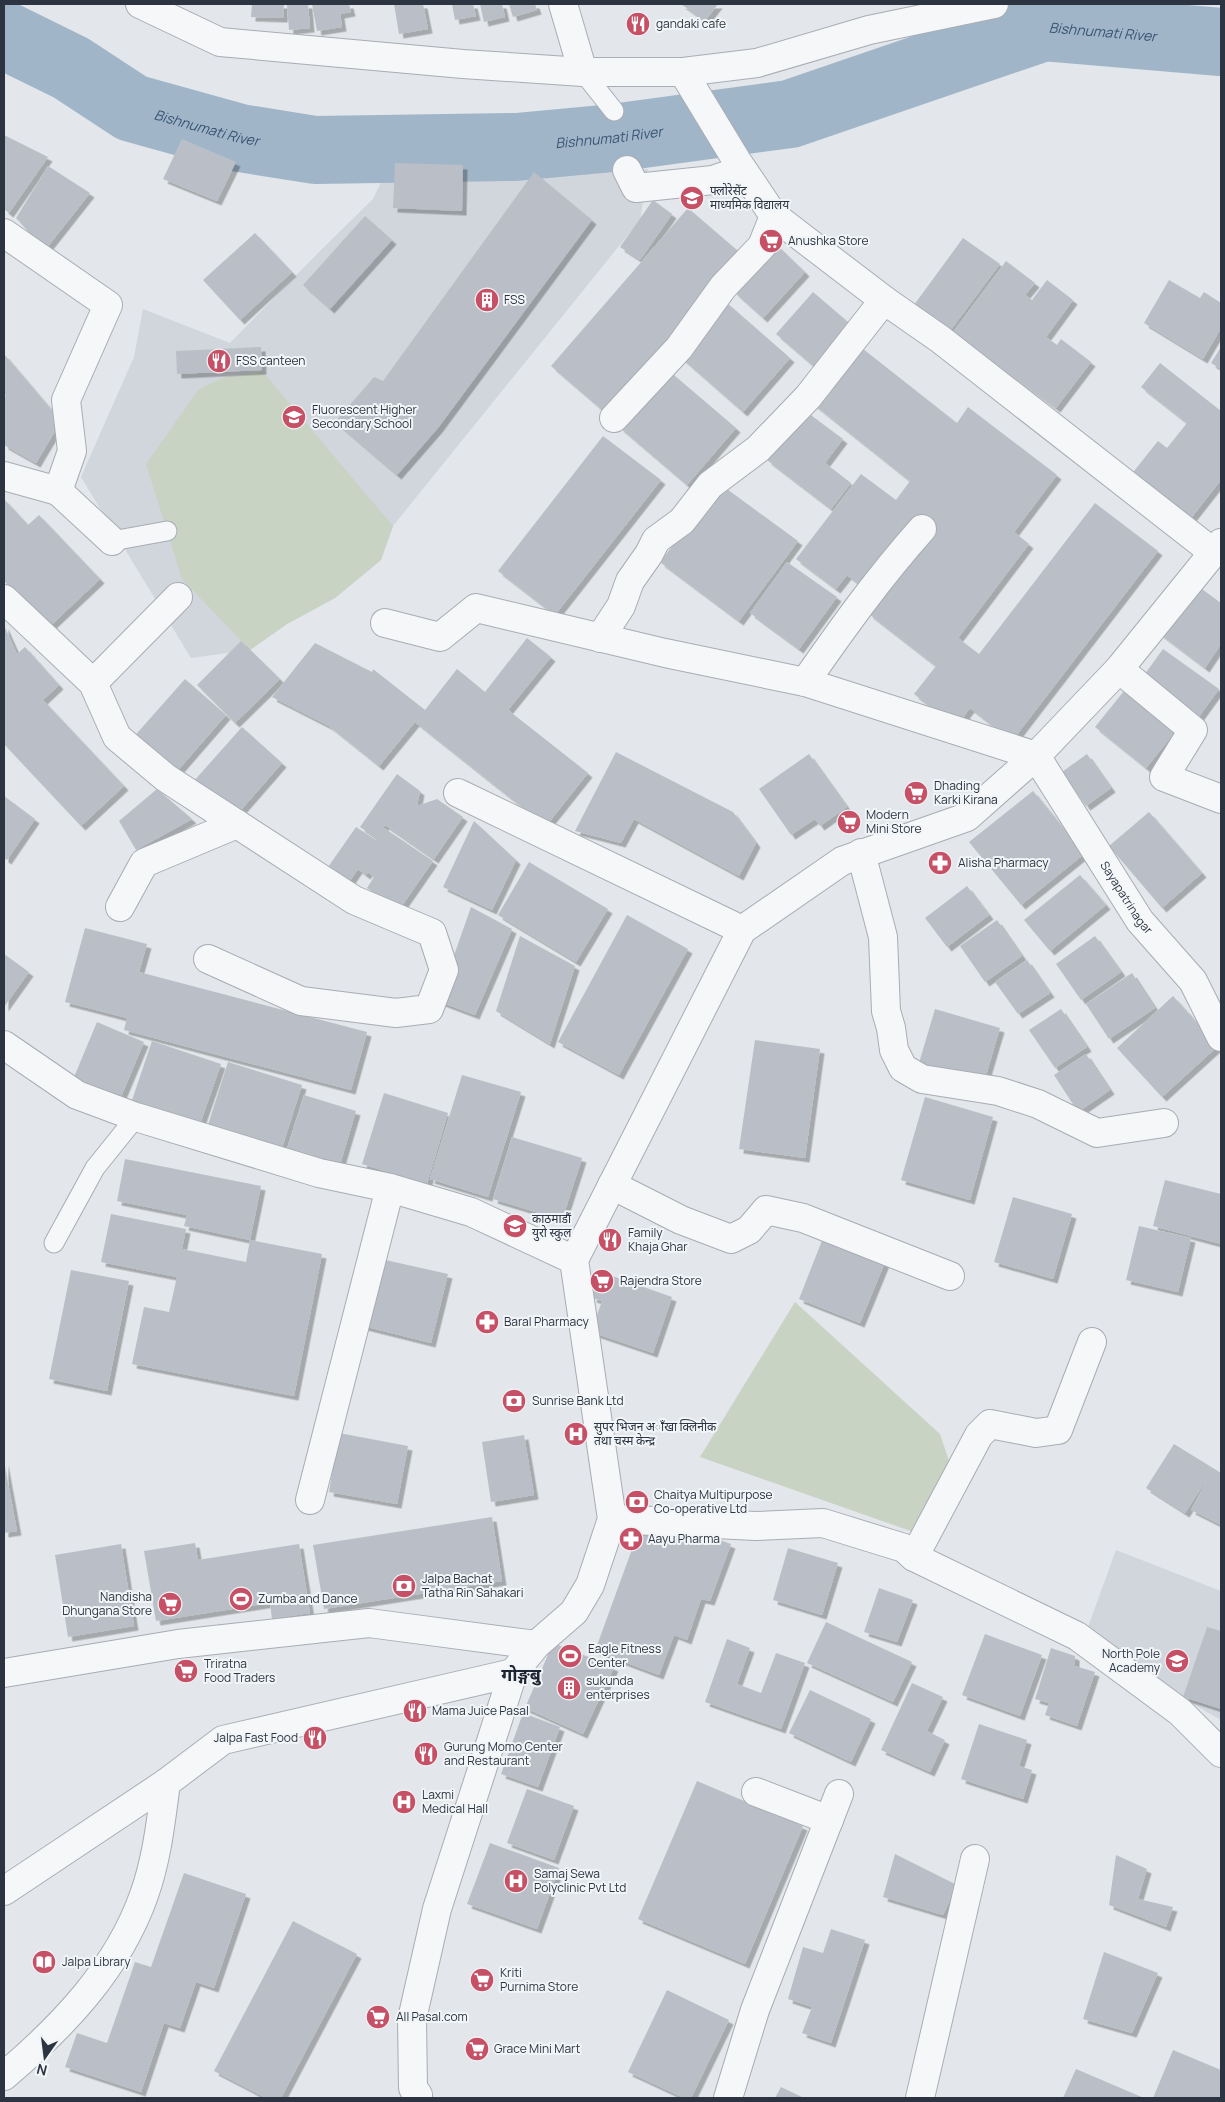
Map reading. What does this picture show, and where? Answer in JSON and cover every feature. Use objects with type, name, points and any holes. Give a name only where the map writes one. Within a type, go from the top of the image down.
[{"type":"street","points":[[140,4],[220,42],[463,64],[583,72],[683,72],[757,63],[868,30],[994,4]]},
{"type":"street","points":[[563,4],[583,72]]},
{"type":"street","points":[[419,2097],[413,2088],[412,2019],[437,1909],[513,1673],[536,1645],[574,1612],[590,1586],[612,1519],[574,1260],[742,930],[842,861],[967,817],[1036,756],[1119,669],[1218,548],[774,216],[739,166],[683,72]]},
{"type":"street","points":[[627,170],[636,188],[713,180],[739,166]]},
{"type":"street","points":[[614,418],[679,348],[723,287],[762,246],[774,216]]},
{"type":"street","points":[[4,233],[108,305],[66,400],[72,451],[58,491]]},
{"type":"street","points":[[600,638],[621,606],[630,581],[649,554],[656,540],[682,521],[710,485],[758,449],[808,397],[884,300]]},
{"type":"street","points":[[4,476],[58,491],[112,540]]},
{"type":"street","points":[[805,682],[847,621],[922,529]]},
{"type":"street","points":[[93,683],[178,596]]},
{"type":"street","points":[[4,599],[93,683],[117,737],[166,778],[354,900],[432,933],[444,970],[429,1009],[396,1013],[301,1000],[208,959]]},
{"type":"street","points":[[385,622],[440,638],[476,608],[665,654],[805,682],[1036,756]]},
{"type":"street","points":[[1119,669],[1193,730],[1164,776],[1221,799]]},
{"type":"street","name":"Sayapatrinagar","points":[[1036,756],[1140,921],[1193,981],[1221,1036]]},
{"type":"street","points":[[458,792],[742,930]]},
{"type":"street","points":[[120,908],[144,863],[237,824]]},
{"type":"street","points":[[861,853],[883,937],[886,1011],[894,1050],[903,1068],[922,1079],[998,1091],[1030,1101],[1096,1133],[1164,1123]]},
{"type":"street","points":[[4,1045],[77,1095],[136,1117],[319,1173],[390,1188],[471,1212],[574,1260]]},
{"type":"street","points":[[612,1185],[681,1220],[732,1239],[749,1230],[766,1210],[802,1218],[950,1276]]},
{"type":"street","points":[[310,1500],[390,1188]]},
{"type":"street","points":[[914,1557],[979,1435],[990,1424],[1036,1433],[1058,1430],[1092,1342]]},
{"type":"street","points":[[612,1519],[756,1526],[824,1523],[904,1548],[914,1557],[1078,1636],[1180,1712],[1221,1752]]},
{"type":"street","points":[[4,1673],[178,1644],[369,1623],[536,1645]]},
{"type":"street","points":[[4,1891],[166,1783],[223,1740],[513,1673]]},
{"type":"street","points":[[4,2076],[30,2054],[89,1993],[126,1938],[144,1894],[157,1844],[166,1783]]},
{"type":"street","points":[[756,1792],[829,1820]]},
{"type":"street","points":[[728,2098],[755,2010],[839,1794]]},
{"type":"street","points":[[920,2098],[975,1860]]},
{"type":"lane","points":[[583,72],[614,111]]},
{"type":"lane","points":[[112,540],[167,531]]},
{"type":"lane","points":[[54,1243],[95,1168],[136,1117]]},
{"type":"shaded area","name":"Fluorescent Higher Secondary School","points":[[393,157],[648,169],[640,220],[393,526],[381,560],[335,598],[287,624],[250,650],[191,658],[81,477],[134,357],[143,309],[230,343],[373,199]]},
{"type":"shaded area","name":"North Pole Academy","points":[[1116,1550],[1221,1591],[1221,1720],[1177,1695],[1088,1627]]},
{"type":"green space","points":[[263,372],[393,526],[381,560],[335,598],[287,624],[250,650],[182,579],[146,464],[199,389],[224,377]]},
{"type":"green space","points":[[795,1302],[940,1434],[953,1473],[922,1535],[700,1457]]},
{"type":"building","points":[[252,4],[284,4],[283,18],[251,17]]},
{"type":"building","points":[[287,4],[308,4],[310,28],[289,30]]},
{"type":"building","points":[[312,4],[349,4],[351,12],[340,14],[342,27],[317,31]]},
{"type":"building","points":[[394,4],[423,4],[428,29],[399,34]]},
{"type":"building","points":[[452,4],[473,4],[476,16],[455,20]]},
{"type":"building","points":[[480,4],[502,4],[505,17],[484,22]]},
{"type":"building","points":[[509,4],[535,4],[537,10],[513,17]]},
{"type":"building","points":[[681,4],[718,4],[705,21]]},
{"type":"building","points":[[4,135],[48,157],[9,213],[4,209]]},
{"type":"building","points":[[182,139],[236,162],[217,201],[163,179]]},
{"type":"building","points":[[395,163],[463,165],[462,211],[393,208]]},
{"type":"building","points":[[48,166],[90,193],[45,250],[16,218]]},
{"type":"building","name":"FSS","points":[[534,172],[592,220],[438,428],[397,475],[335,422],[374,377],[383,381]]},
{"type":"building","points":[[653,200],[672,214],[640,260],[620,247]]},
{"type":"building","points":[[688,208],[745,257],[608,415],[551,366]]},
{"type":"building","points":[[365,216],[392,240],[330,309],[303,285]]},
{"type":"building","points":[[255,233],[292,272],[240,320],[203,280]]},
{"type":"building","points":[[963,238],[1000,264],[950,331],[914,305]]},
{"type":"building","points":[[777,245],[805,272],[763,318],[734,292]]},
{"type":"building","points":[[1006,261],[1035,283],[1025,295],[1032,300],[1047,280],[1073,300],[1046,337],[1057,345],[1061,339],[1091,362],[1056,408],[953,332]]},
{"type":"building","points":[[1169,280],[1200,298],[1204,292],[1221,303],[1221,328],[1203,359],[1144,323]]},
{"type":"building","points":[[813,292],[855,328],[818,370],[776,334]]},
{"type":"building","points":[[726,302],[790,358],[743,412],[679,356]]},
{"type":"building","points":[[858,345],[957,423],[968,407],[1057,475],[1014,532],[1029,544],[958,638],[979,654],[1095,503],[1158,551],[1012,741],[970,708],[956,727],[914,694],[936,666],[869,614],[864,588],[847,575],[836,589],[796,559],[861,474],[896,500],[910,481],[812,403]]},
{"type":"building","name":"FSS canteen","points":[[261,347],[262,370],[177,374],[176,351]]},
{"type":"building","points":[[1221,347],[1221,369],[1211,363]]},
{"type":"building","points":[[4,354],[61,421],[36,463],[4,445],[4,399],[6,395],[4,394]]},
{"type":"building","points":[[1160,363],[1221,411],[1221,480],[1188,522],[1130,476],[1158,441],[1167,448],[1187,423],[1141,387]]},
{"type":"building","points":[[668,370],[736,428],[687,485],[619,427]]},
{"type":"building","points":[[804,410],[843,439],[825,463],[851,483],[831,509],[767,460]]},
{"type":"building","points":[[603,436],[661,480],[555,615],[498,571]]},
{"type":"building","points":[[720,484],[798,541],[739,621],[660,562]]},
{"type":"building","points":[[4,499],[28,525],[39,515],[100,579],[48,628],[4,581]]},
{"type":"building","points":[[787,562],[837,597],[799,649],[750,613]]},
{"type":"building","points":[[1195,584],[1221,603],[1221,644],[1205,668],[1155,630]]},
{"type":"building","points":[[4,625],[17,654],[25,647],[59,685],[43,700],[124,786],[81,826],[4,744]]},
{"type":"building","points":[[527,638],[551,657],[508,710],[588,773],[546,826],[415,722],[379,766],[329,726],[272,697],[315,643],[372,672],[373,669],[425,710],[457,669],[485,692]]},
{"type":"building","points":[[241,641],[280,679],[235,723],[197,685]]},
{"type":"building","points":[[1163,649],[1219,689],[1198,718],[1142,678]]},
{"type":"building","points":[[185,679],[226,715],[173,776],[131,740]]},
{"type":"building","points":[[1124,691],[1175,732],[1146,768],[1095,727]]},
{"type":"building","points":[[242,727],[282,763],[234,818],[193,782]]},
{"type":"building","points":[[616,752],[733,812],[756,843],[739,876],[634,819],[621,843],[575,831]]},
{"type":"building","points":[[809,754],[847,807],[820,826],[815,819],[791,835],[759,789]]},
{"type":"building","points":[[1087,754],[1111,788],[1086,806],[1062,772]]},
{"type":"building","points":[[397,774],[420,791],[417,806],[437,799],[463,817],[434,859],[385,825],[376,838],[360,827]]},
{"type":"building","points":[[157,789],[192,819],[136,850],[119,821]]},
{"type":"building","points":[[1033,791],[1084,854],[1021,905],[969,842]]},
{"type":"building","points":[[4,796],[35,819],[7,860],[4,858]]},
{"type":"building","points":[[1149,812],[1202,873],[1162,908],[1109,846]]},
{"type":"building","points":[[474,821],[516,860],[492,910],[443,887]]},
{"type":"building","points":[[356,827],[376,840],[384,828],[433,861],[399,910],[367,888],[374,877],[368,872],[366,875],[358,869],[347,885],[326,870]]},
{"type":"building","points":[[529,862],[608,909],[576,962],[498,915]]},
{"type":"building","points":[[1080,875],[1106,905],[1050,951],[1024,920]]},
{"type":"building","points":[[967,886],[989,915],[947,947],[925,918]]},
{"type":"building","points":[[471,907],[512,929],[475,1015],[438,1001]]},
{"type":"building","points":[[627,915],[688,949],[619,1075],[558,1042]]},
{"type":"building","points":[[997,920],[1022,956],[985,982],[960,946]]},
{"type":"building","points":[[85,928],[147,944],[139,972],[367,1032],[351,1090],[124,1030],[127,1018],[65,1002]]},
{"type":"building","points":[[520,936],[575,966],[550,1044],[496,1011]]},
{"type":"building","points":[[1095,936],[1121,972],[1081,1000],[1056,964]]},
{"type":"building","points":[[4,954],[29,972],[4,1007]]},
{"type":"building","points":[[1027,960],[1050,993],[1018,1014],[995,982]]},
{"type":"building","points":[[1132,973],[1155,1008],[1109,1039],[1086,1004]]},
{"type":"building","points":[[1173,996],[1218,1046],[1162,1097],[1117,1048]]},
{"type":"building","points":[[935,1009],[1000,1028],[984,1082],[919,1063]]},
{"type":"building","points":[[1061,1009],[1087,1047],[1055,1068],[1029,1030]]},
{"type":"building","points":[[97,1022],[144,1042],[121,1097],[74,1077]]},
{"type":"building","points":[[755,1040],[820,1049],[805,1158],[739,1149]]},
{"type":"building","points":[[152,1041],[221,1064],[197,1133],[129,1109]]},
{"type":"building","points":[[1086,1054],[1110,1090],[1078,1112],[1054,1075]]},
{"type":"building","points":[[228,1062],[302,1085],[280,1154],[206,1131]]},
{"type":"building","points":[[462,1075],[521,1092],[488,1197],[430,1179]]},
{"type":"building","points":[[384,1093],[448,1113],[427,1184],[362,1164]]},
{"type":"building","points":[[304,1095],[356,1111],[339,1168],[286,1152]]},
{"type":"building","points":[[925,1097],[993,1117],[970,1200],[901,1180]]},
{"type":"building","points":[[512,1137],[582,1158],[562,1220],[493,1199]]},
{"type":"building","points":[[125,1159],[261,1186],[250,1240],[184,1226],[187,1215],[117,1201]]},
{"type":"building","points":[[1165,1180],[1221,1194],[1221,1244],[1153,1226]]},
{"type":"building","points":[[1013,1197],[1072,1214],[1053,1279],[994,1262]]},
{"type":"building","points":[[111,1214],[186,1229],[182,1249],[246,1262],[250,1240],[322,1254],[294,1396],[132,1364],[144,1307],[169,1312],[177,1277],[101,1262]]},
{"type":"building","points":[[1139,1226],[1191,1238],[1178,1292],[1126,1280]]},
{"type":"building","points":[[823,1238],[885,1262],[860,1323],[799,1299]]},
{"type":"building","points":[[381,1259],[448,1274],[431,1343],[363,1326]]},
{"type":"building","points":[[71,1270],[129,1281],[107,1391],[49,1379]]},
{"type":"building","points":[[601,1272],[672,1297],[653,1353],[591,1332],[602,1301],[592,1298]]},
{"type":"building","points":[[339,1433],[408,1446],[397,1504],[329,1492]]},
{"type":"building","points":[[524,1435],[534,1495],[491,1502],[482,1442]]},
{"type":"building","points":[[1174,1444],[1221,1473],[1221,1525],[1191,1510],[1211,1473],[1185,1513],[1146,1488]]},
{"type":"building","points":[[4,1461],[17,1531],[4,1533]]},
{"type":"building","points":[[492,1517],[502,1581],[324,1609],[313,1545]]},
{"type":"building","points":[[639,1530],[670,1541],[674,1531],[697,1540],[700,1533],[731,1544],[710,1601],[701,1599],[687,1640],[674,1635],[659,1675],[595,1651]]},
{"type":"building","points":[[195,1543],[198,1560],[299,1544],[310,1613],[272,1619],[270,1603],[156,1621],[144,1551]]},
{"type":"building","points":[[121,1544],[134,1626],[68,1637],[55,1555]]},
{"type":"building","points":[[788,1548],[838,1563],[822,1615],[773,1600]]},
{"type":"building","points":[[879,1588],[913,1600],[897,1642],[864,1632]]},
{"type":"building","points":[[826,1622],[912,1662],[893,1702],[807,1663]]},
{"type":"building","points":[[1207,1627],[1221,1631],[1221,1709],[1183,1697]]},
{"type":"building","points":[[985,1634],[1042,1655],[1020,1716],[962,1695]]},
{"type":"building","points":[[727,1639],[750,1648],[737,1684],[761,1693],[776,1653],[805,1663],[781,1729],[705,1702]]},
{"type":"building","name":"sukunda enterprises","points":[[553,1643],[614,1667],[583,1734],[525,1708]]},
{"type":"building","points":[[1051,1648],[1075,1656],[1075,1666],[1095,1672],[1077,1726],[1045,1715],[1049,1703],[1035,1699]]},
{"type":"building","points":[[912,1683],[943,1697],[927,1731],[945,1740],[930,1772],[881,1750]]},
{"type":"building","points":[[810,1690],[871,1719],[851,1762],[789,1733]]},
{"type":"building","points":[[523,1713],[560,1727],[538,1787],[501,1774]]},
{"type":"building","points":[[979,1724],[1027,1740],[1019,1766],[1032,1770],[1023,1799],[961,1779]]},
{"type":"building","points":[[697,1781],[803,1826],[745,1964],[638,1919]]},
{"type":"building","points":[[527,1789],[574,1806],[554,1860],[507,1843]]},
{"type":"building","points":[[490,1843],[559,1868],[537,1929],[467,1904]]},
{"type":"building","points":[[895,1854],[957,1885],[943,1915],[883,1897]]},
{"type":"building","points":[[1116,1855],[1147,1869],[1138,1899],[1173,1907],[1166,1927],[1109,1905]]},
{"type":"building","points":[[184,1873],[246,1894],[214,1988],[196,1982],[180,2028],[164,2023],[141,2092],[65,2067],[77,2033],[107,2043],[135,1962],[151,1967]]},
{"type":"building","points":[[293,1921],[357,1954],[281,2098],[266,2098],[214,2071]]},
{"type":"building","points":[[831,1929],[865,1940],[831,2043],[802,2033],[812,2007],[788,1999],[803,1947],[823,1953]]},
{"type":"building","points":[[1104,1952],[1158,1973],[1132,2033],[1083,2019]]},
{"type":"building","points":[[667,1990],[729,2020],[691,2098],[684,2098],[628,2072]]},
{"type":"building","points":[[1173,2050],[1221,2070],[1221,2098],[1153,2098]]},
{"type":"building","points":[[1076,2069],[1144,2098],[1063,2098]]},
{"type":"building","points":[[781,2087],[804,2098],[775,2098]]},
{"type":"waterway","name":"Bishnumati River","points":[[4,35],[71,68],[132,108],[240,138],[315,150],[516,147],[613,138],[790,114],[1044,27],[1221,42]]},
{"type":"place","name":"gandaki cafe","points":[[638,24]]},
{"type":"place","name":"फ्लोरेसेंट माध्यमिक विद्यालय","points":[[692,198]]},
{"type":"place","name":"Anushka Store","points":[[771,241]]},
{"type":"place","name":"FSS","points":[[487,300]]},
{"type":"place","name":"FSS canteen","points":[[219,361]]},
{"type":"place","name":"Fluorescent Higher Secondary School","points":[[294,417]]},
{"type":"place","name":"Dhading Karki Kirana","points":[[916,793]]},
{"type":"place","name":"Modern Mini Store","points":[[849,822]]},
{"type":"place","name":"Alisha Pharmacy","points":[[940,863]]},
{"type":"place","name":"काठमाडौं युरो स्कुल","points":[[515,1226]]},
{"type":"place","name":"Family Khaja Ghar","points":[[610,1240]]},
{"type":"place","name":"Rajendra Store","points":[[602,1281]]},
{"type":"place","name":"Baral Pharmacy","points":[[487,1322]]},
{"type":"place","name":"Sunrise Bank Ltd","points":[[514,1401]]},
{"type":"place","name":"सुपर भिजन अाँखा क्लिनीक तथा चस्म केन्द्र","points":[[576,1434]]},
{"type":"place","name":"Chaitya Multipurpose Co-operative Ltd","points":[[637,1502]]},
{"type":"place","name":"Aayu Pharma","points":[[631,1539]]},
{"type":"place","name":"Jalpa Bachat Tatha Rin Sahakari","points":[[404,1586]]},
{"type":"place","name":"Zumba and Dance","points":[[241,1599]]},
{"type":"place","name":"Nandisha Dhungana Store","points":[[170,1604]]},
{"type":"place","name":"Eagle Fitness Center","points":[[570,1656]]},
{"type":"place","name":"North Pole Academy","points":[[1177,1661]]},
{"type":"place","name":"Triratna Food Traders","points":[[186,1671]]},
{"type":"place","name":"sukunda enterprises","points":[[569,1688]]},
{"type":"place","name":"Mama Juice Pasal","points":[[415,1711]]},
{"type":"place","name":"Jalpa Fast Food","points":[[315,1738]]},
{"type":"place","name":"Gurung Momo Center and Restaurant","points":[[426,1754]]},
{"type":"place","name":"Laxmi Medical Hall","points":[[404,1802]]},
{"type":"place","name":"Samaj Sewa Polyclinic Pvt Ltd","points":[[516,1881]]},
{"type":"place","name":"Jalpa Library","points":[[44,1962]]},
{"type":"place","name":"Kriti Purnima Store","points":[[482,1980]]},
{"type":"place","name":"All Pasal.com","points":[[378,2017]]},
{"type":"place","name":"Grace Mini Mart","points":[[477,2049]]},
{"type":"district","name":"गोङ्गबु","points":[[521,1675]]}]
